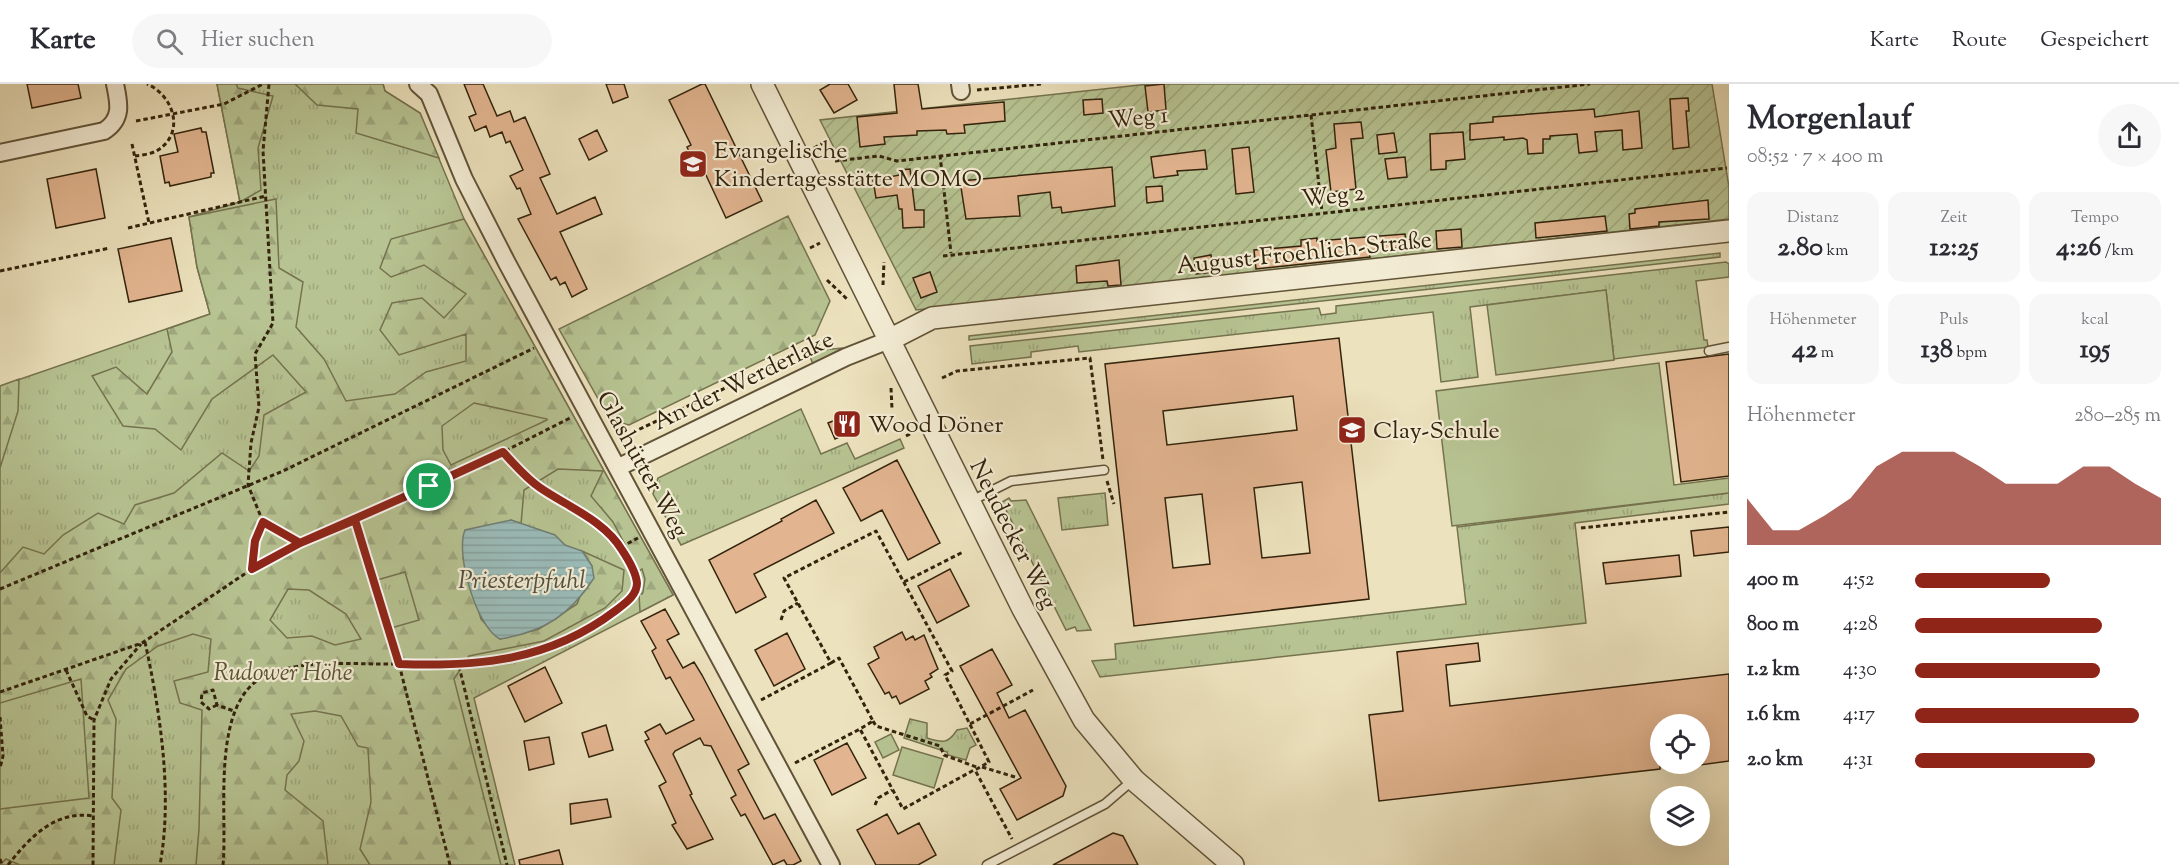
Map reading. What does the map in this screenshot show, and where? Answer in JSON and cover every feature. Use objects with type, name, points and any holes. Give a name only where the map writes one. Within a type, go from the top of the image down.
[{"type":"street","points":[[0,153],[104,131],[114,122],[119,111],[115,84]]},
{"type":"street","name":"Glashütter Weg","points":[[418,84],[429,94],[464,179],[492,234],[831,865]]},
{"type":"street","name":"Neudecker Weg","points":[[762,84],[969,502],[1064,685],[1101,743],[1134,780],[1233,865]]},
{"type":"street","name":"August-Froehlich-Straße","points":[[889,340],[933,318],[1729,231]]},
{"type":"street","name":"An der Werderlake","points":[[619,467],[846,357],[889,340]]},
{"type":"lane","points":[[1709,351],[1729,348]]},
{"type":"lane","points":[[969,502],[1011,481],[1104,470]]},
{"type":"lane","points":[[987,865],[1105,804],[1134,780]]},
{"type":"path","points":[[135,156],[156,151],[165,144],[173,127],[174,113],[163,94],[147,84]]},
{"type":"path","points":[[136,121],[224,104],[263,84]]},
{"type":"path","points":[[269,84],[263,151],[273,323],[255,354],[259,407],[250,443],[248,485],[263,522],[300,543]]},
{"type":"path","points":[[960,88],[1041,84]]},
{"type":"path","name":"Weg 1","points":[[835,161],[879,156],[897,161],[1590,84]]},
{"type":"path","points":[[1311,115],[1322,212]]},
{"type":"path","points":[[814,148],[825,142]]},
{"type":"path","points":[[132,144],[149,223]]},
{"type":"path","points":[[940,155],[951,253]]},
{"type":"path","name":"Weg 2","points":[[943,256],[951,253],[1727,168]]},
{"type":"path","points":[[128,228],[266,196]]},
{"type":"path","points":[[810,248],[821,242]]},
{"type":"path","points":[[0,271],[110,248]]},
{"type":"path","points":[[827,280],[852,307]]},
{"type":"path","points":[[607,446],[815,345],[843,343]]},
{"type":"path","points":[[0,589],[248,485],[537,347]]},
{"type":"path","points":[[942,378],[957,371],[1090,358],[1104,470],[1114,504]]},
{"type":"path","points":[[889,381],[892,409]]},
{"type":"path","points":[[93,865],[94,720],[111,679],[143,643],[252,569],[300,543],[503,452],[577,415]]},
{"type":"path","points":[[906,436],[915,431]]},
{"type":"path","points":[[223,865],[226,747],[234,711],[238,700],[250,687],[267,675],[295,668],[327,665],[459,666],[510,659],[564,641],[603,620],[628,601],[637,583],[633,569],[621,547],[599,525],[538,486],[503,452]]},
{"type":"path","points":[[1581,528],[1729,512]]},
{"type":"path","points":[[355,520],[399,664],[450,865]]},
{"type":"path","points":[[252,569],[255,541],[263,522]]},
{"type":"path","points":[[831,663],[784,578],[876,531],[952,671],[945,675],[989,762],[903,809],[860,729]]},
{"type":"path","points":[[621,547],[643,535]]},
{"type":"path","points":[[904,582],[963,552]]},
{"type":"path","points":[[781,620],[784,611],[798,603]]},
{"type":"path","points":[[0,692],[143,643]]},
{"type":"path","points":[[143,643],[159,705],[164,778],[160,865]]},
{"type":"path","points":[[759,701],[839,658],[876,726],[940,746],[944,755],[978,768],[1015,777]]},
{"type":"path","points":[[459,666],[507,865]]},
{"type":"path","points":[[66,670],[87,717],[94,720]]},
{"type":"path","points":[[218,705],[213,690],[202,693],[201,702],[209,710],[218,705],[234,711]]},
{"type":"path","points":[[970,724],[1033,690]]},
{"type":"path","points":[[0,717],[3,756],[0,768]]},
{"type":"path","points":[[793,764],[873,721]]},
{"type":"path","points":[[978,768],[1012,839]]},
{"type":"path","points":[[875,805],[878,798],[892,790]]},
{"type":"path","points":[[8,865],[28,839],[57,819],[81,814],[94,816]]},
{"type":"path","points":[[0,859],[2,865]]},
{"type":"green space","name":"Rudower Höhe","points":[[217,84],[383,84],[385,91],[420,113],[464,219],[673,595],[474,698],[515,865],[0,865],[0,386],[210,314],[197,267],[189,217],[240,202]]},
{"type":"green space","points":[[217,84],[236,84],[238,88],[273,96],[258,148],[261,190],[240,202]]},
{"type":"green space","points":[[295,84],[383,84],[385,91],[420,113],[439,158],[356,133],[358,109],[317,105]]},
{"type":"green space","points":[[1149,84],[1712,84],[1729,187],[1729,219],[916,310],[820,120]]},
{"type":"green space","name":"Rudower Höhe","points":[[276,199],[279,268],[303,282],[296,327],[324,359],[346,401],[395,394],[426,372],[466,361],[466,334],[399,355],[380,330],[392,303],[422,298],[444,318],[466,294],[424,265],[391,277],[380,268],[391,239],[464,219],[673,595],[640,612],[639,593],[643,592],[645,579],[642,569],[639,571],[613,522],[591,496],[603,471],[558,469],[524,490],[521,524],[511,520],[463,558],[481,619],[500,639],[539,629],[577,604],[592,566],[582,551],[624,570],[622,591],[605,608],[544,641],[469,656],[454,679],[501,865],[370,865],[360,849],[371,802],[368,748],[358,746],[341,716],[315,711],[291,714],[304,741],[299,761],[287,775],[285,790],[323,821],[328,865],[196,865],[202,710],[180,703],[174,681],[208,672],[211,639],[193,634],[158,646],[126,669],[108,700],[116,719],[112,798],[121,810],[114,865],[20,865],[6,859],[0,865],[0,809],[89,798],[81,679],[0,703],[0,573],[23,547],[44,554],[63,535],[98,513],[124,524],[135,505],[174,493],[222,453],[249,471],[259,456],[264,415],[306,392],[273,355],[212,399],[181,450],[155,429],[123,426],[92,376],[116,367],[147,394],[172,352],[167,329],[210,314],[197,267],[189,217]],"holes":[[[474,403],[547,419],[547,420],[451,465],[443,450],[442,426]],[[405,572],[419,620],[384,630],[370,582]],[[288,589],[309,590],[346,614],[361,639],[335,645],[312,636],[287,638],[270,620]]]},
{"type":"green space","points":[[788,216],[830,301],[815,335],[629,425],[610,420],[559,329]]},
{"type":"green space","points":[[1720,253],[1720,257],[969,340],[969,336]]},
{"type":"green space","points":[[1726,262],[1729,264],[1729,277],[1696,281],[1704,340],[1707,340],[1708,347],[1614,359],[1606,290],[1470,307],[1478,377],[1441,382],[1433,312],[1079,352],[1078,346],[1031,352],[1031,357],[972,364],[970,346],[1319,308],[1321,315],[1336,313],[1336,306]]},
{"type":"green space","points":[[1606,290],[1614,360],[1496,375],[1487,305]]},
{"type":"green space","points":[[843,348],[813,364],[808,352],[811,351]]},
{"type":"green space","points":[[1659,363],[1674,485],[1729,478],[1729,493],[1452,526],[1436,391]]},
{"type":"green space","points":[[19,379],[18,411],[0,468],[0,386]]},
{"type":"green space","points":[[801,409],[821,454],[847,443],[855,459],[900,439],[904,448],[681,545],[653,494],[658,478]]},
{"type":"green space","points":[[1105,493],[1108,525],[1062,530],[1058,498]]},
{"type":"green space","points":[[1729,493],[1729,504],[1575,523],[1586,623],[1100,677],[1092,661],[1116,659],[1115,644],[1466,604],[1457,527]]},
{"type":"green space","points":[[1009,498],[1011,501],[1026,500],[1091,630],[1077,631],[1075,627],[1066,630],[1002,502]]},
{"type":"green space","points":[[910,719],[927,723],[927,738],[937,741],[948,740],[957,730],[967,728],[976,745],[970,748],[966,760],[904,738]]},
{"type":"green space","points":[[891,734],[899,750],[883,758],[875,742]]},
{"type":"green space","points":[[902,747],[943,759],[934,788],[893,775]]},
{"type":"water","name":"Priesterpfuhl","points":[[511,520],[555,535],[565,545],[582,551],[592,566],[594,578],[575,602],[554,620],[530,632],[500,639],[491,632],[476,605],[465,571],[463,541],[465,530]]},
{"type":"building","points":[[27,84],[78,84],[81,98],[32,108]]},
{"type":"building","points":[[464,84],[483,84],[497,116],[510,111],[514,122],[525,117],[550,174],[540,178],[557,214],[595,197],[602,214],[560,232],[587,289],[572,297],[565,282],[560,285],[556,277],[551,280],[518,219],[531,214],[520,188],[517,189],[510,176],[523,170],[510,141],[506,143],[502,132],[490,137],[486,126],[475,131],[469,117],[476,114]]},
{"type":"building","points":[[606,84],[624,84],[628,97],[613,103]]},
{"type":"building","points":[[705,84],[762,201],[726,218],[705,173],[700,176],[687,147],[691,145],[669,100]]},
{"type":"building","points":[[830,84],[848,84],[857,100],[834,113],[820,90]]},
{"type":"building","points":[[894,84],[918,84],[922,109],[1004,102],[1005,121],[964,125],[965,133],[947,134],[946,130],[917,131],[917,135],[884,137],[885,144],[860,147],[857,117],[897,113]]},
{"type":"building","points":[[1164,84],[1166,110],[1148,112],[1145,86]]},
{"type":"building","points":[[1688,98],[1689,111],[1686,111],[1689,147],[1673,149],[1670,99]]},
{"type":"building","points":[[1102,99],[1103,113],[1084,115],[1083,100]]},
{"type":"building","points":[[1594,109],[1595,117],[1639,111],[1642,148],[1623,150],[1622,130],[1595,132],[1597,151],[1579,153],[1577,134],[1550,136],[1550,139],[1543,139],[1543,153],[1528,154],[1527,140],[1523,138],[1470,140],[1470,124],[1493,122],[1493,117]]},
{"type":"building","points":[[1361,122],[1363,138],[1351,139],[1356,189],[1331,192],[1326,150],[1336,148],[1334,124]]},
{"type":"building","points":[[201,128],[202,132],[206,132],[214,173],[211,173],[211,177],[170,186],[169,182],[165,183],[160,156],[178,152],[174,134]]},
{"type":"building","points":[[597,130],[607,151],[589,160],[579,139]]},
{"type":"building","points":[[1463,132],[1465,159],[1446,161],[1446,169],[1431,170],[1430,134]]},
{"type":"building","points":[[1394,133],[1397,152],[1379,154],[1377,135]]},
{"type":"building","points":[[1249,147],[1254,192],[1236,194],[1232,149]]},
{"type":"building","points":[[1205,150],[1207,169],[1177,171],[1178,175],[1154,178],[1151,157]]},
{"type":"building","points":[[1405,157],[1407,177],[1388,179],[1385,159]]},
{"type":"building","points":[[1112,167],[1115,206],[1062,213],[1061,207],[1052,208],[1050,192],[1018,196],[1020,216],[966,219],[960,181]]},
{"type":"building","points":[[96,169],[105,218],[56,228],[47,179]]},
{"type":"building","points":[[910,169],[915,210],[924,210],[924,227],[903,228],[902,209],[899,209],[897,195],[876,198],[873,180],[900,175],[900,170]]},
{"type":"building","points":[[1162,186],[1163,201],[1147,203],[1146,187]]},
{"type":"building","points":[[1708,200],[1709,219],[1659,222],[1659,226],[1630,229],[1629,214],[1635,213],[1635,209]]},
{"type":"building","points":[[1605,216],[1607,231],[1536,238],[1535,223]]},
{"type":"building","points":[[1461,229],[1462,247],[1437,249],[1436,231]]},
{"type":"building","points":[[1405,234],[1406,247],[1369,251],[1370,257],[1256,269],[1254,250],[1301,246],[1301,240],[1317,238],[1317,241]]},
{"type":"building","points":[[171,238],[182,291],[129,302],[118,249]]},
{"type":"building","points":[[1211,255],[1213,272],[1196,274],[1194,258]]},
{"type":"building","points":[[1119,260],[1121,285],[1108,286],[1107,281],[1077,283],[1076,266]]},
{"type":"building","points":[[930,272],[937,292],[921,298],[913,278]]},
{"type":"building","points":[[1339,338],[1369,599],[1134,626],[1105,364]],"holes":[[[1293,396],[1297,430],[1167,445],[1163,411]],[[1302,482],[1310,553],[1262,558],[1254,488]],[[1202,494],[1210,564],[1173,568],[1165,498]]]},
{"type":"building","points":[[1729,354],[1729,476],[1681,482],[1666,362]]},
{"type":"building","name":"Wood Döner","points":[[851,414],[857,429],[835,439],[828,423]]},
{"type":"building","points":[[897,460],[940,543],[908,560],[882,510],[861,521],[843,488]]},
{"type":"building","points":[[816,500],[834,533],[754,574],[766,597],[736,613],[709,560]]},
{"type":"building","points":[[1729,527],[1729,552],[1694,556],[1691,531]]},
{"type":"building","points":[[1679,555],[1681,576],[1606,584],[1603,563]]},
{"type":"building","points":[[950,569],[969,606],[937,623],[918,586]]},
{"type":"building","points":[[665,609],[679,634],[667,640],[683,668],[694,662],[702,675],[749,764],[738,770],[764,819],[775,814],[801,861],[787,865],[784,860],[773,865],[745,814],[741,816],[731,798],[736,795],[711,746],[704,745],[700,738],[673,754],[692,794],[690,795],[713,839],[687,849],[672,825],[676,823],[659,786],[666,782],[645,741],[649,739],[645,732],[660,724],[666,734],[694,720],[670,677],[666,679],[652,651],[656,648],[641,621]]},
{"type":"building","points":[[902,632],[906,640],[913,636],[915,640],[924,635],[938,669],[930,674],[932,677],[925,681],[929,689],[900,704],[896,696],[892,698],[889,692],[885,694],[868,664],[879,658],[874,647]]},
{"type":"building","points":[[787,633],[805,669],[774,686],[755,650]]},
{"type":"building","points":[[1478,643],[1480,661],[1446,665],[1450,706],[1729,674],[1729,761],[1710,764],[1710,714],[1650,714],[1650,770],[1379,801],[1369,715],[1403,711],[1397,652]]},
{"type":"building","points":[[992,649],[1012,685],[997,693],[1009,718],[1025,710],[1066,786],[1063,796],[1017,820],[1000,789],[1021,778],[960,666]]},
{"type":"building","points":[[545,667],[562,703],[525,722],[508,686]]},
{"type":"building","points":[[606,725],[613,750],[589,757],[582,733]]},
{"type":"building","points":[[549,737],[554,764],[529,770],[524,741]]},
{"type":"building","points":[[847,743],[866,778],[832,795],[814,760]]},
{"type":"building","points":[[607,799],[611,817],[571,824],[570,804]]},
{"type":"building","points":[[887,814],[898,834],[919,823],[936,855],[918,865],[876,865],[857,830]]},
{"type":"building","points":[[1113,833],[1123,836],[1138,865],[1053,865]]},
{"type":"building","points":[[559,850],[563,865],[520,865],[519,860]]},
{"type":"place","name":"Evangelische Kindertagesstätte MOMO","points":[[693,164]]},
{"type":"place","name":"Wood Döner","points":[[847,424]]},
{"type":"place","name":"Clay-Schule","points":[[1352,430]]},
{"type":"route","points":[[429,486],[300,543],[252,569],[255,541],[263,522],[300,543],[355,520],[399,664],[459,666],[510,659],[564,641],[603,620],[628,601],[635,590],[637,583],[633,569],[614,539],[599,525],[538,486],[503,452],[429,486]]}]
